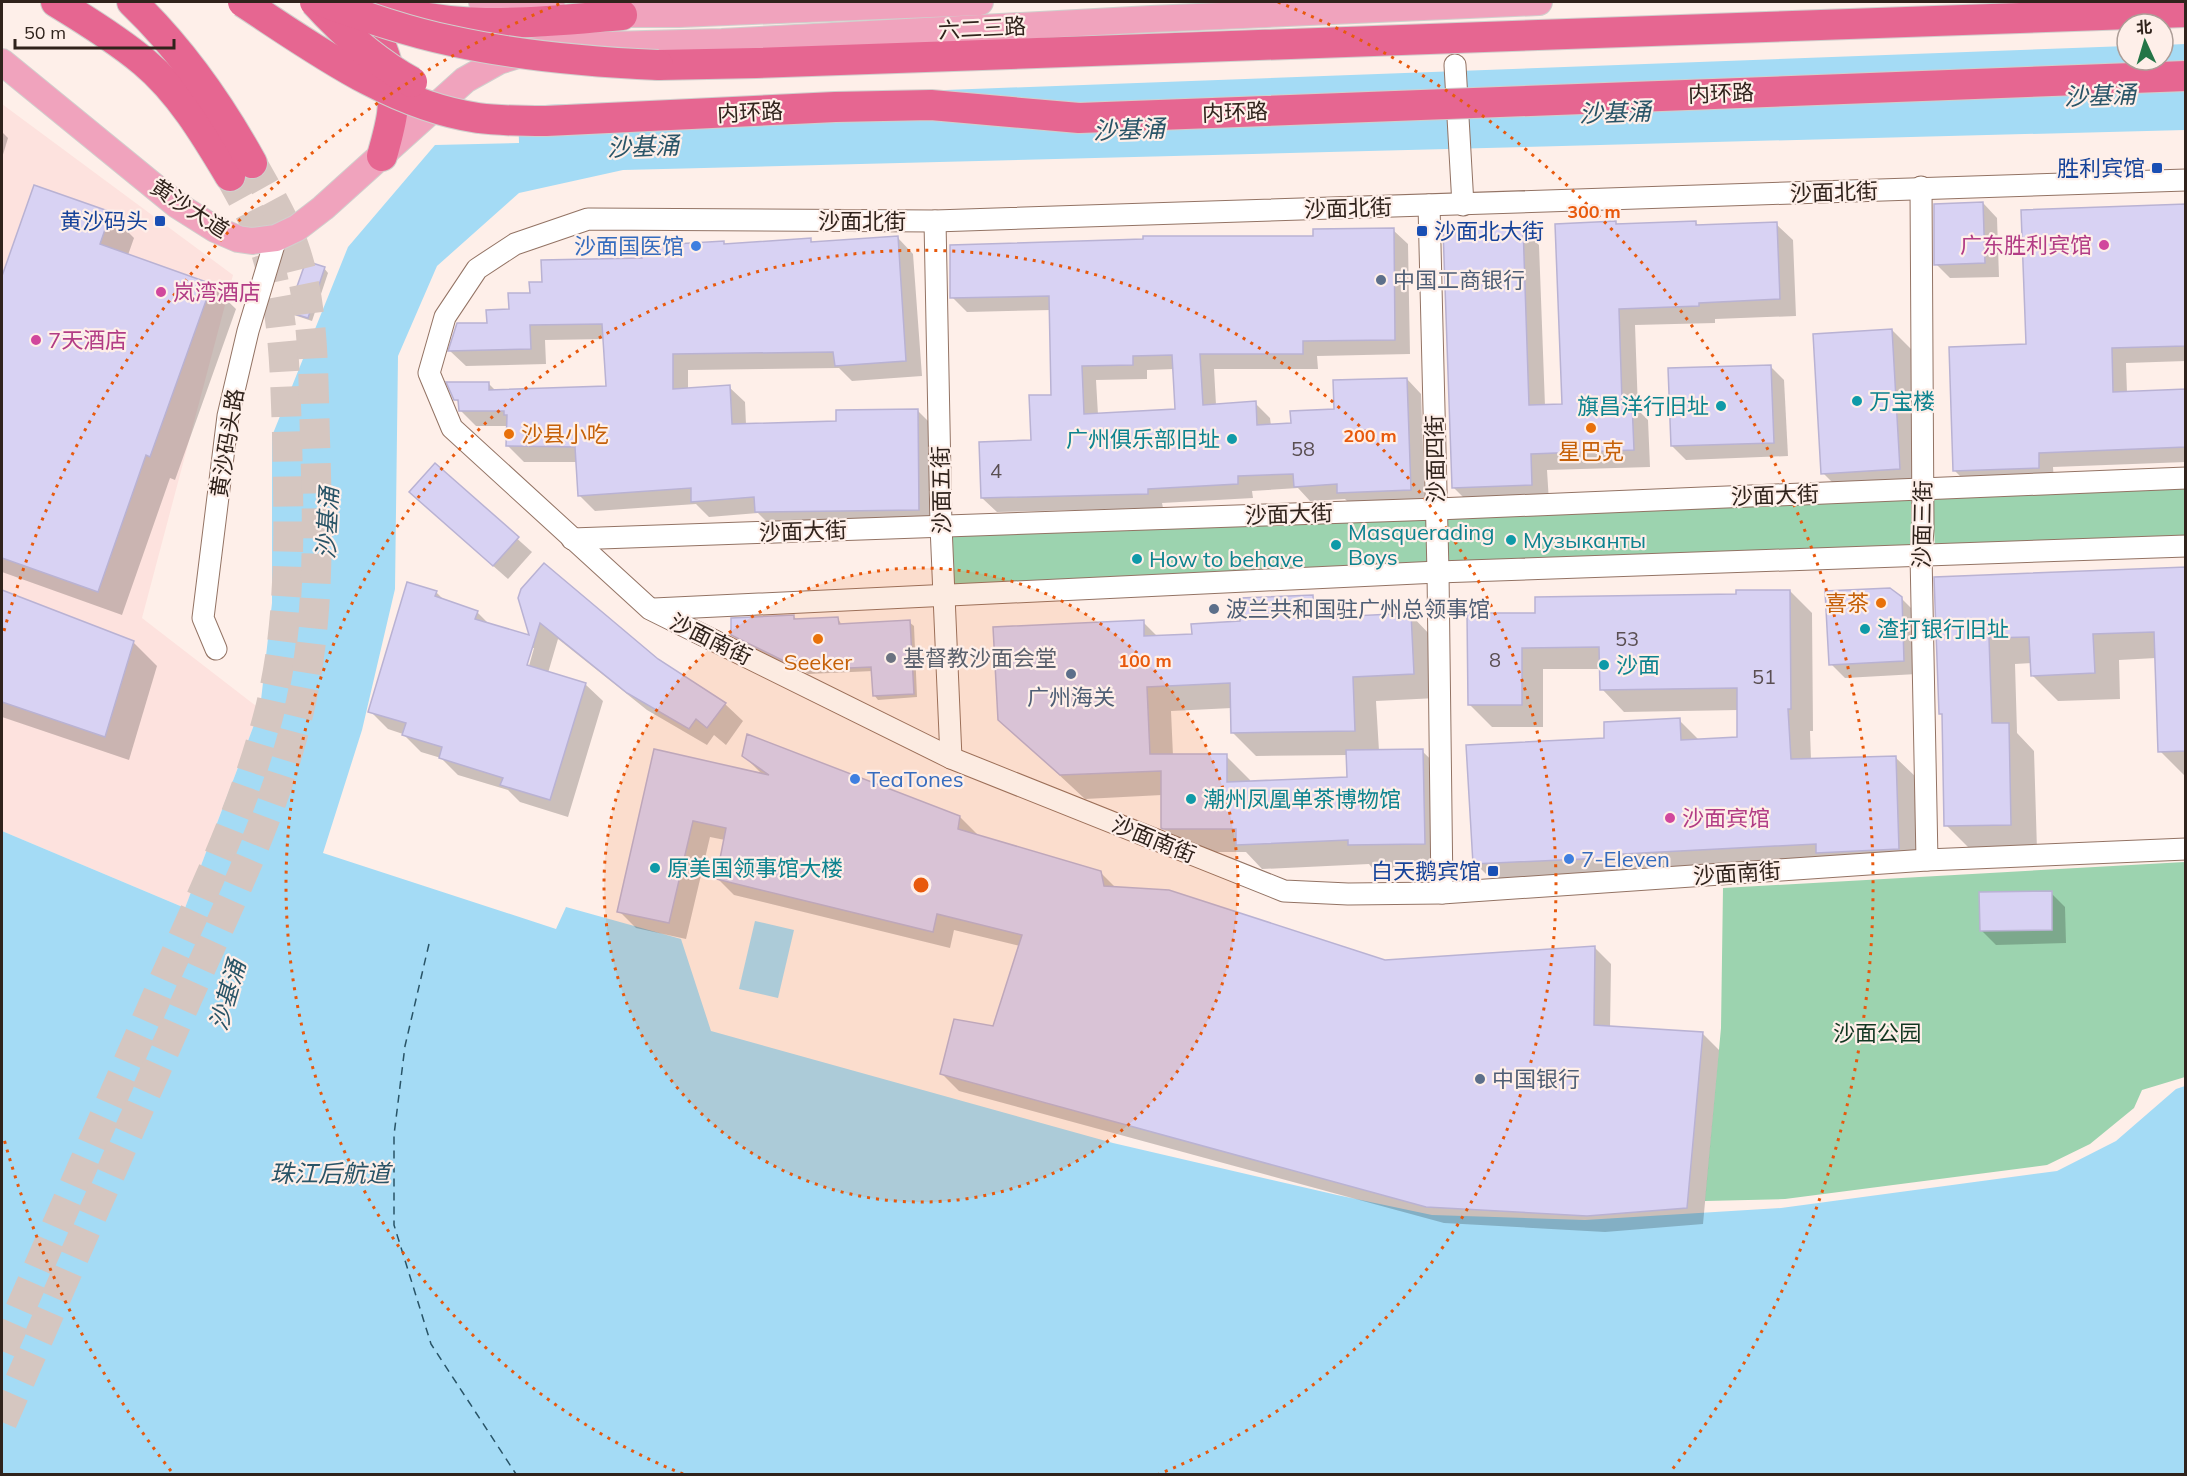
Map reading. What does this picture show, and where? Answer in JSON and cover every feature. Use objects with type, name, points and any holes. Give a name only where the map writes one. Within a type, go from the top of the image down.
[{"type":"highway","points":[[56,2],[144,62]]},
{"type":"highway","points":[[81,2],[105,22],[144,62],[195,122],[241,170],[208,89],[163,33],[132,2]]},
{"type":"highway","name":"内环路","points":[[243,2],[377,85],[417,102],[478,118],[508,121],[931,105],[1079,118],[2186,76]]},
{"type":"highway","points":[[315,2],[351,40],[376,60],[478,118]]},
{"type":"highway","points":[[324,2],[451,41],[554,58],[658,65],[1777,27],[2186,10]]},
{"type":"highway","points":[[362,2],[428,20],[460,24],[536,22],[622,15]]},
{"type":"highway","points":[[362,2],[385,56],[392,86],[392,113],[382,156]]},
{"type":"main road","name":"六二三路","points":[[482,2],[516,7],[622,15],[681,8],[980,2]]},
{"type":"main road","name":"六二三路","points":[[441,102],[474,74],[499,61],[531,51],[570,46],[732,42],[1151,19],[1539,2]]},
{"type":"main road","name":"黄沙大道","points":[[2,62],[177,205],[215,229],[238,239],[252,241],[276,238],[297,228],[323,208],[441,102]]},
{"type":"street","points":[[1455,67],[1463,204]]},
{"type":"street","name":"沙面北街","points":[[515,244],[588,219],[934,221],[2186,180]]},
{"type":"street","name":"沙面三街","points":[[1921,188],[1923,489],[1921,554],[1927,860]]},
{"type":"street","name":"沙面四街","points":[[1429,206],[1437,509],[1442,893]]},
{"type":"street","name":"沙面五街","points":[[934,221],[941,526],[951,758]]},
{"type":"street","name":"黄沙码头路","points":[[216,649],[203,618],[228,416],[248,331],[276,238]]},
{"type":"street","name":"沙面南街","points":[[515,244],[477,269],[445,317],[429,373],[452,428],[650,609],[951,758],[1284,891],[1348,894],[1442,893],[1927,860],[2186,849]]},
{"type":"street","name":"沙面大街","points":[[572,539],[1437,509],[2186,478]]},
{"type":"street","points":[[650,609],[1438,572],[2186,546]]},
{"type":"shaded area","points":[[2,104],[233,275],[142,618],[260,709],[185,908],[2,831]]},
{"type":"green space","points":[[2185,484],[2185,540],[1935,546],[1932,493]]},
{"type":"green space","points":[[1911,495],[1913,547],[1444,564],[1442,515]]},
{"type":"green space","points":[[1430,516],[1432,565],[954,587],[952,529]]},
{"type":"green space","name":"沙面公园","points":[[2185,862],[2185,1077],[2142,1090],[2134,1108],[2090,1144],[2047,1165],[1785,1199],[1705,1201],[1721,1028],[1723,888]]},
{"type":"water","name":"珠江后航道","points":[[2175,44],[2185,44],[2185,130],[623,170],[519,193],[437,266],[398,356],[395,589],[362,730],[323,853],[556,929],[566,907],[681,939],[711,1031],[1113,1143],[1432,1215],[1585,1220],[1781,1208],[2057,1171],[2116,1141],[2176,1089],[2185,1086],[2185,1474],[2,1474],[2,831],[185,908],[260,709],[272,603],[272,436],[348,247],[435,145],[519,143],[518,106],[2115,46],[2115,72],[2175,72]]},
{"type":"water","points":[[755,921],[794,930],[778,998],[739,989]]},
{"type":"building","points":[[34,185],[111,212],[100,244],[212,284],[150,457],[146,455],[98,592],[2,558],[2,276]]},
{"type":"building","points":[[1983,202],[1985,263],[1934,265],[1934,204]]},
{"type":"building","points":[[2186,204],[2186,346],[2112,348],[2113,392],[2186,389],[2186,447],[2039,453],[2039,468],[1953,471],[1949,347],[2026,344],[2021,210]]},
{"type":"building","points":[[1616,221],[1616,224],[1696,221],[1696,225],[1777,222],[1780,299],[1699,303],[1699,306],[1619,309],[1622,402],[1632,402],[1634,450],[1531,454],[1532,485],[1452,488],[1443,229],[1523,226],[1529,405],[1562,404],[1555,224]]},
{"type":"building","points":[[1394,228],[1395,340],[1303,341],[1303,354],[1200,354],[1203,405],[1256,401],[1257,425],[1291,423],[1290,411],[1334,409],[1333,380],[1407,378],[1411,490],[1337,493],[1337,484],[1294,487],[1293,474],[1238,476],[1238,484],[1148,489],[1148,494],[981,498],[979,442],[1031,440],[1029,395],[1051,395],[1049,296],[950,298],[950,245],[1143,239],[1143,236],[1313,236],[1313,229]],"holes":[[[1172,355],[1175,409],[1084,414],[1082,366],[1133,365],[1133,356]]]},
{"type":"building","points":[[898,236],[906,361],[835,366],[833,352],[673,354],[673,389],[730,385],[732,424],[836,421],[836,410],[918,409],[919,510],[755,512],[754,497],[691,502],[691,488],[578,496],[575,447],[506,446],[507,415],[504,415],[504,411],[459,411],[458,400],[454,400],[446,382],[489,382],[489,390],[606,386],[602,324],[530,325],[531,349],[448,351],[457,323],[487,323],[486,310],[509,309],[508,293],[530,293],[529,282],[542,282],[541,260],[642,258],[641,246],[724,241],[724,244],[811,238],[811,242]]},
{"type":"building","points":[[306,261],[325,267],[308,318],[288,312]]},
{"type":"building","name":"万宝楼","points":[[1892,329],[1900,469],[1821,474],[1813,334]]},
{"type":"building","name":"旗昌洋行旧址","points":[[1771,365],[1774,443],[1671,446],[1668,368]]},
{"type":"building","points":[[435,463],[519,537],[493,566],[409,492]]},
{"type":"building","points":[[544,563],[658,659],[726,703],[707,728],[696,719],[689,729],[627,693],[540,623],[527,665],[586,683],[550,800],[500,785],[503,778],[439,758],[442,747],[402,735],[406,723],[368,712],[407,582],[437,591],[435,596],[478,611],[475,619],[529,635],[518,598],[521,589]]},
{"type":"building","points":[[2186,567],[2186,751],[2158,752],[2154,632],[2093,634],[2095,673],[2031,676],[2029,637],[1989,638],[1992,723],[2009,723],[2011,825],[1944,826],[1942,714],[1939,714],[1934,577]]},
{"type":"building","name":"渣打银行旧址","points":[[1890,588],[1902,597],[1904,661],[1829,665],[1825,591]]},
{"type":"building","points":[[2,590],[134,641],[105,737],[2,702]]},
{"type":"building","points":[[1736,590],[1790,590],[1791,709],[1788,709],[1791,759],[1896,756],[1899,849],[1816,853],[1816,844],[1473,864],[1466,745],[1604,738],[1604,722],[1680,718],[1681,740],[1737,737],[1737,688],[1600,690],[1599,647],[1522,648],[1522,705],[1468,705],[1467,613],[1535,613],[1535,597],[1736,594]]},
{"type":"building","points":[[1313,595],[1314,618],[1411,613],[1414,674],[1353,677],[1355,731],[1231,733],[1230,683],[1147,687],[1150,754],[1227,754],[1227,782],[1347,777],[1346,750],[1423,749],[1425,844],[1348,845],[1348,840],[1236,845],[1236,829],[1163,829],[1161,828],[1161,771],[1060,775],[998,720],[993,627],[1144,620],[1144,636],[1192,634],[1191,624],[1240,621],[1240,598]]},
{"type":"building","points":[[794,615],[794,619],[838,617],[839,624],[910,620],[914,694],[873,696],[871,667],[803,670],[797,668],[797,660],[784,661],[731,635],[731,618]]},
{"type":"building","points":[[747,734],[960,816],[958,829],[1101,871],[1104,886],[1169,890],[1385,960],[1595,946],[1594,1025],[1703,1032],[1687,1208],[1587,1216],[1426,1207],[940,1074],[954,1019],[993,1026],[1022,935],[937,914],[933,932],[716,879],[726,828],[693,821],[669,923],[617,912],[654,749],[769,775],[742,756]]},
{"type":"building","points":[[2052,891],[2052,930],[1980,931],[1979,892]]},
{"type":"ferry route","points":[[429,944],[405,1046],[394,1135],[394,1225],[431,1344],[516,1474]]},
{"type":"tunnel","points":[[2,1422],[248,861],[287,755],[304,685],[314,615],[317,544],[312,342],[306,294],[294,247],[252,163]]},
{"type":"tunnel","points":[[2,1351],[236,815],[259,748],[276,679],[282,645],[288,539],[287,434],[280,317],[262,239],[230,176]]},
{"type":"place","name":"胜利宾馆","points":[[2157,168]]},
{"type":"place","name":"黄沙码头","points":[[160,221]]},
{"type":"place","name":"沙面北大街","points":[[1422,231]]},
{"type":"place","name":"广东胜利宾馆","points":[[2104,245]]},
{"type":"place","name":"沙面国医馆","points":[[696,246]]},
{"type":"place","name":"中国工商银行","points":[[1381,280]]},
{"type":"place","name":"岚湾酒店","points":[[161,292]]},
{"type":"place","name":"7天酒店","points":[[36,340]]},
{"type":"place","name":"万宝楼","points":[[1857,401]]},
{"type":"place","name":"旗昌洋行旧址","points":[[1721,406]]},
{"type":"place","name":"星巴克","points":[[1591,428]]},
{"type":"place","name":"沙县小吃","points":[[509,434]]},
{"type":"place","name":"广州俱乐部旧址","points":[[1232,439]]},
{"type":"place","name":"Музыканты","points":[[1511,540]]},
{"type":"place","name":"Masquerading Boys","points":[[1336,545]]},
{"type":"place","name":"How to behave","points":[[1137,559]]},
{"type":"place","name":"喜茶","points":[[1881,603]]},
{"type":"place","name":"波兰共和国驻广州总领事馆","points":[[1214,609]]},
{"type":"place","name":"渣打银行旧址","points":[[1865,629]]},
{"type":"place","name":"Seeker","points":[[818,639]]},
{"type":"place","name":"基督教沙面会堂","points":[[891,658]]},
{"type":"place","name":"沙面","points":[[1604,665]]},
{"type":"place","name":"广州海关","points":[[1071,674]]},
{"type":"place","name":"TeaTones","points":[[855,779]]},
{"type":"place","name":"潮州凤凰单茶博物馆","points":[[1191,799]]},
{"type":"place","name":"沙面宾馆","points":[[1670,818]]},
{"type":"place","name":"7-Eleven","points":[[1569,859]]},
{"type":"place","name":"原美国领事馆大楼","points":[[655,868]]},
{"type":"place","name":"白天鹅宾馆","points":[[1493,871]]},
{"type":"place","name":"中国银行","points":[[1480,1079]]},
{"type":"water label","name":"沙基涌","points":[[2100,95]]},
{"type":"water label","name":"沙基涌","points":[[1615,112]]},
{"type":"water label","name":"沙基涌","points":[[1129,129]]},
{"type":"water label","name":"沙基涌","points":[[643,146]]},
{"type":"water label","name":"沙基涌","points":[[327,523]]},
{"type":"water label","name":"沙基涌","points":[[227,995]]}]
